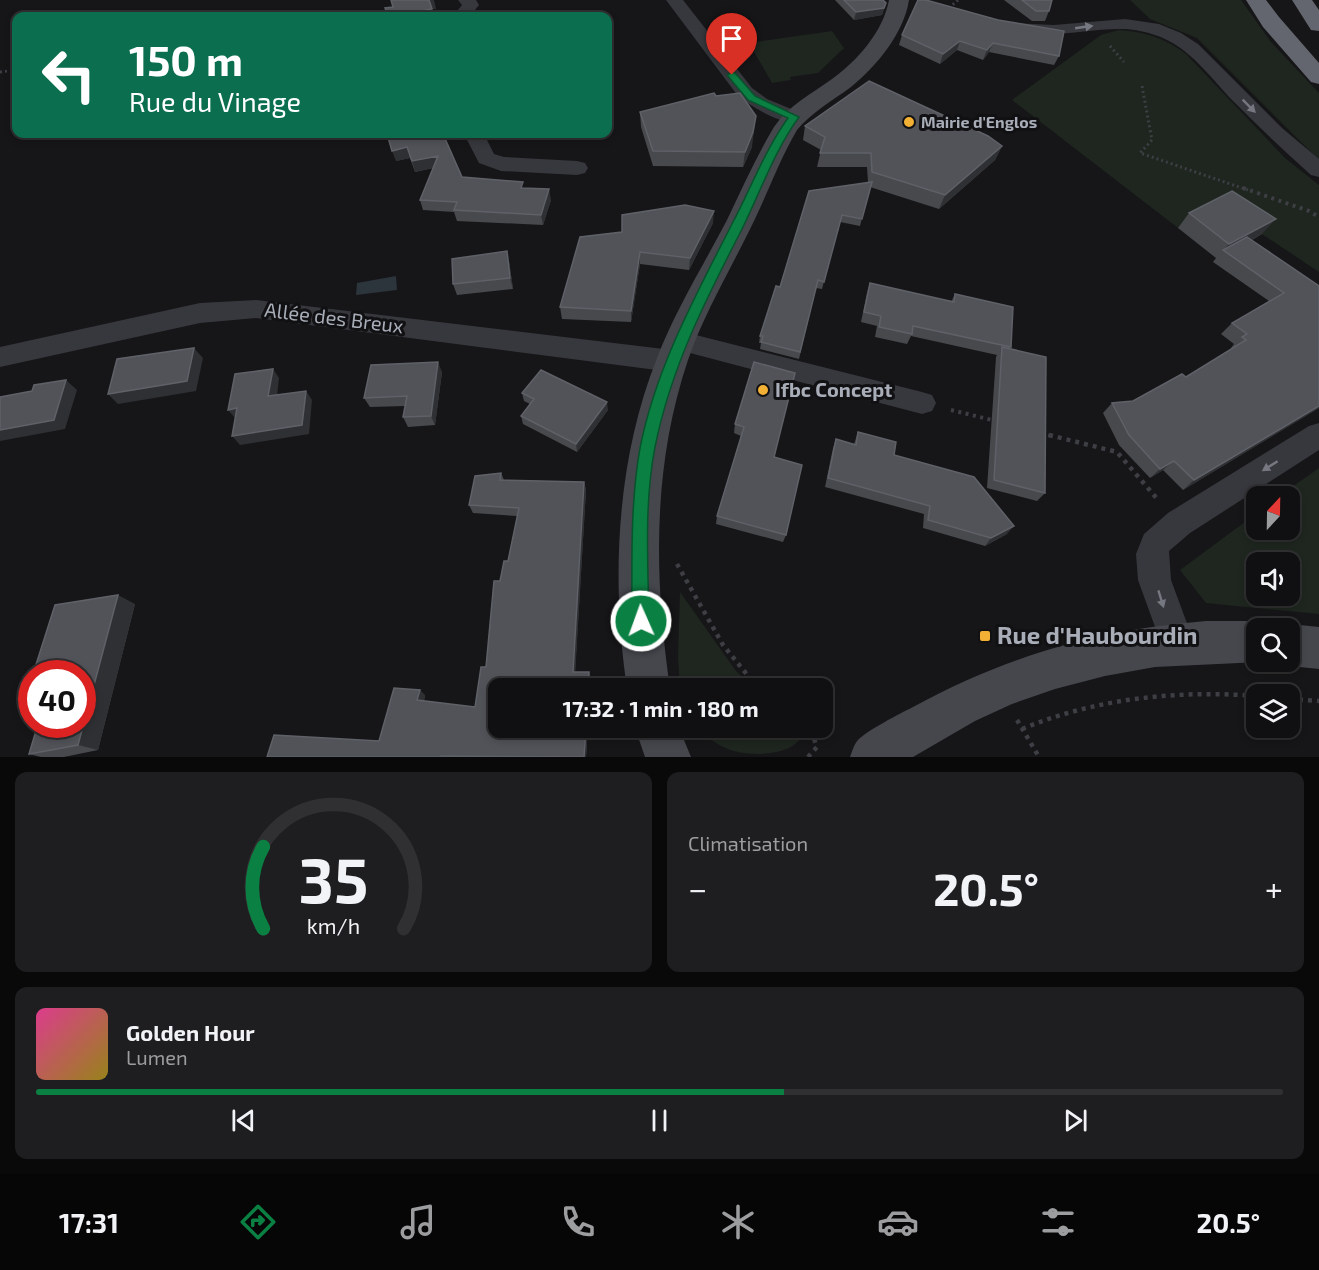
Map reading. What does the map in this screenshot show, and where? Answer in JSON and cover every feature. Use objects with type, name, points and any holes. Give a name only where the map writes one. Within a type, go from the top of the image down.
[{"type":"highway","points":[[1256,0],[1271,22],[1319,77]]},
{"type":"highway","points":[[1281,0],[1319,57]]},
{"type":"highway","points":[[1302,0],[1319,25]]},
{"type":"street","points":[[674,0],[746,93],[760,104],[794,117]]},
{"type":"street","points":[[647,678],[641,621],[640,536],[648,447],[676,351],[780,136],[794,117],[862,65],[875,51],[886,14],[899,0]]},
{"type":"street","points":[[1005,24],[1054,30],[1125,24],[1168,33],[1192,48],[1275,132],[1319,170]]},
{"type":"street","points":[[476,138],[486,158],[501,164],[577,168]]},
{"type":"street","name":"Allée des Breux","points":[[0,357],[200,313],[256,309],[676,351],[922,403]]},
{"type":"street","points":[[1178,645],[1162,603],[1152,556],[1155,544],[1178,524],[1319,435]]},
{"type":"street","points":[[873,757],[921,725],[1028,677],[1094,658],[1178,645],[1246,642]]},
{"type":"street","points":[[1300,646],[1319,648]]},
{"type":"street","points":[[661,738],[668,757]]},
{"type":"path","points":[[949,8],[958,0]]},
{"type":"path","points":[[1142,86],[1152,140],[1140,153],[1309,211],[1319,217]]},
{"type":"path","points":[[922,403],[1002,423]]},
{"type":"path","points":[[1037,432],[1118,452],[1178,524]]},
{"type":"path","points":[[640,536],[665,540],[710,625],[740,670],[748,678]]},
{"type":"path","points":[[998,689],[1039,757]]},
{"type":"path","points":[[1022,729],[1047,717],[1134,699],[1227,693],[1246,695]]},
{"type":"path","points":[[1300,699],[1319,700]]},
{"type":"path","points":[[808,757],[817,747],[814,738]]},
{"type":"shaded area","points":[[1130,0],[1241,0],[1271,42],[1319,93],[1319,160],[1197,38],[1150,19]]},
{"type":"shaded area","points":[[1119,30],[1154,37],[1186,54],[1285,158],[1319,185],[1319,272],[1220,206],[1178,228],[1012,100],[1101,35]]},
{"type":"shaded area","points":[[832,31],[844,48],[818,73],[790,77],[791,80],[772,83],[749,43]]},
{"type":"shaded area","points":[[396,276],[397,290],[356,295],[357,283]]},
{"type":"shaded area","points":[[1319,468],[1319,614],[1206,603],[1180,570],[1246,521],[1246,540],[1300,540],[1300,486],[1293,486]]},
{"type":"shaded area","points":[[680,592],[743,678],[679,678]]},
{"type":"shaded area","points":[[709,738],[802,738],[791,747],[762,754],[732,751]]},
{"type":"building","points":[[391,0],[429,0],[432,9],[420,12],[386,12],[385,8],[393,7]]},
{"type":"building","points":[[844,0],[883,0],[886,3],[884,8],[856,12]]},
{"type":"building","points":[[918,0],[926,0],[998,20],[1064,31],[1059,56],[993,43],[987,50],[960,41],[943,54],[902,35]]},
{"type":"building","points":[[1022,0],[1052,0],[1049,11],[1036,11]]},
{"type":"building","points":[[869,81],[988,136],[1002,146],[945,195],[872,172],[871,153],[820,153],[825,137],[805,126]]},
{"type":"building","points":[[714,93],[716,96],[740,93],[756,116],[753,132],[745,152],[653,151],[640,112]]},
{"type":"building","points":[[388,138],[445,138],[462,177],[523,182],[521,188],[549,189],[541,215],[454,210],[457,202],[420,200],[438,156],[412,161],[407,147],[392,151]]},
{"type":"building","points":[[872,182],[862,219],[842,215],[824,282],[818,280],[800,352],[761,342],[763,336],[760,336],[776,286],[780,287],[809,191]]},
{"type":"building","points":[[1232,191],[1276,219],[1229,244],[1189,213]]},
{"type":"building","points":[[685,205],[714,211],[690,258],[640,252],[631,311],[560,307],[580,237],[622,232],[622,215]]},
{"type":"building","points":[[1247,237],[1319,286],[1319,406],[1194,480],[1174,461],[1160,469],[1129,435],[1112,403],[1133,401],[1182,374],[1186,377],[1246,340],[1242,337],[1247,334],[1232,323],[1284,293],[1223,250]]},
{"type":"building","points":[[507,251],[510,278],[453,284],[452,259]]},
{"type":"building","points":[[870,283],[954,302],[955,294],[1013,307],[1011,347],[913,326],[912,334],[879,327],[881,316],[864,312]]},
{"type":"building","points":[[1002,347],[1046,357],[1045,493],[994,480]]},
{"type":"building","points":[[194,348],[187,381],[108,394],[117,359]]},
{"type":"building","points":[[438,362],[431,416],[403,417],[407,396],[364,398],[371,365]]},
{"type":"building","points":[[754,362],[795,373],[774,457],[802,465],[786,535],[717,516],[744,427],[735,424]]},
{"type":"building","points":[[273,369],[268,396],[306,391],[302,425],[232,436],[237,408],[228,410],[235,374]]},
{"type":"building","points":[[541,370],[607,402],[576,444],[521,416],[534,399],[522,393]]},
{"type":"building","points":[[66,380],[54,420],[0,430],[0,397],[32,391],[34,385]]},
{"type":"building","points":[[858,432],[896,442],[894,455],[974,477],[1014,526],[991,538],[928,520],[930,506],[828,478],[836,439],[856,445]]},
{"type":"building","points":[[501,473],[500,480],[584,482],[573,672],[589,672],[589,678],[488,678],[488,738],[585,738],[584,757],[267,757],[274,735],[379,741],[394,688],[420,690],[417,700],[475,707],[481,667],[486,667],[494,581],[500,581],[504,561],[508,561],[519,508],[469,505],[475,476]]},
{"type":"building","points":[[118,595],[96,678],[96,660],[37,660],[55,605]]},
{"type":"building","points":[[34,738],[80,738],[78,745],[29,754]]},
{"type":"place","name":"Mairie d'Englos","points":[[909,122]]},
{"type":"place","name":"Ifbc Concept","points":[[763,390]]},
{"type":"place","name":"Rue d'Haubourdin","points":[[985,636]]},
{"type":"route","points":[[641,621],[640,522],[648,447],[664,384],[695,308],[760,181],[780,136],[794,117],[760,104],[751,98],[732,75]]}]
